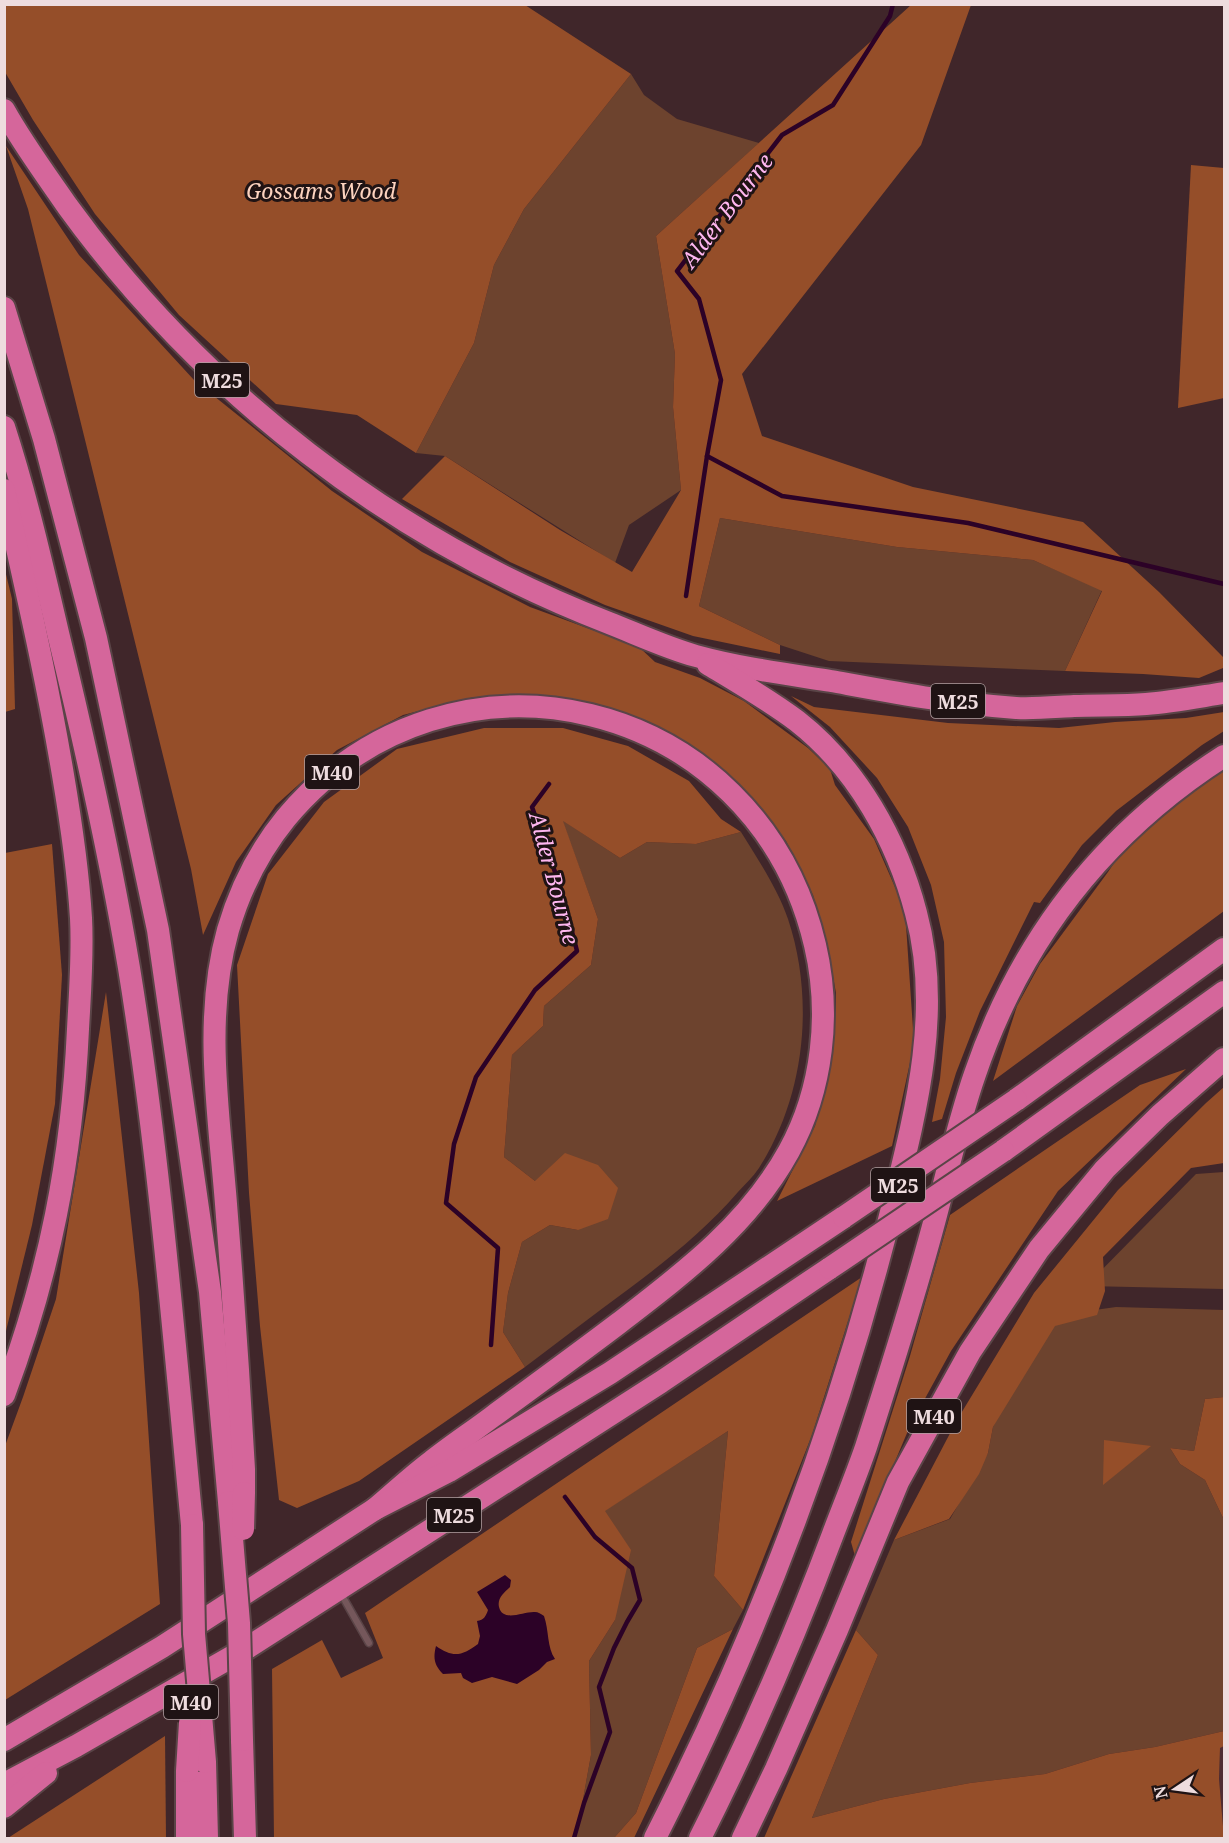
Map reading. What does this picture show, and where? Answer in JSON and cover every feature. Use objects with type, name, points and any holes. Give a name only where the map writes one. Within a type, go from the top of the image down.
[{"type":"highway","name":"M25","points":[[4,110],[44,173],[122,276],[167,327],[244,401],[312,457],[419,530],[506,579],[565,606],[694,656],[927,698],[1018,708],[1146,704],[1224,693]]},
{"type":"highway","name":"M40","points":[[4,308],[44,439],[96,638],[158,930],[209,1282],[237,1497],[245,1839]]},
{"type":"highway","name":"M40","points":[[4,427],[22,482],[97,798],[127,957],[141,1051],[161,1206],[192,1525],[196,1767],[207,1839]]},
{"type":"highway","points":[[4,490],[51,702],[70,816],[81,916],[82,963],[75,1084],[63,1182],[46,1266],[24,1341],[4,1395]]},
{"type":"highway","name":"M25","points":[[655,1839],[727,1688],[778,1566],[824,1442],[876,1272],[910,1138],[921,1068],[927,1008],[927,984],[921,934],[911,896],[899,862],[878,817],[864,794],[835,757],[795,720],[694,656]]},
{"type":"highway","name":"M40","points":[[237,1497],[244,1468],[216,1084],[215,1019],[224,947],[237,903],[248,878],[273,834],[318,784],[374,745],[400,733],[447,716],[508,707],[564,710],[603,718],[670,746],[703,767],[746,808],[762,827],[784,862],[809,921],[821,978],[822,1030],[814,1088],[790,1149],[765,1190],[741,1219],[709,1251],[583,1351],[434,1459],[375,1509]]},
{"type":"highway","name":"M25","points":[[700,1839],[761,1711],[806,1606],[864,1451],[901,1336],[968,1096],[998,1014],[1047,926],[1092,868],[1117,840],[1159,803],[1224,756]]},
{"type":"highway","name":"M25","points":[[4,1740],[162,1647],[375,1509],[449,1471],[610,1373],[1016,1100],[1224,949]]},
{"type":"highway","name":"M25","points":[[4,1784],[76,1746],[247,1648],[661,1382],[1003,1151],[1224,993]]},
{"type":"highway","name":"M40","points":[[743,1839],[837,1630],[898,1482],[970,1352],[1039,1249],[1105,1169],[1160,1115],[1224,1059]]},
{"type":"highway","points":[[4,1807],[76,1746]]},
{"type":"highway","name":"M40","points":[[187,1839],[196,1767]]},
{"type":"lane","points":[[338,1589],[369,1643]]},
{"type":"shaded area","points":[[631,74],[644,95],[677,119],[759,143],[656,236],[675,354],[673,407],[681,490],[629,525],[615,563],[445,456],[416,453],[474,343],[494,265],[524,209]]},
{"type":"shaded area","points":[[720,518],[897,547],[1033,560],[1102,590],[1065,671],[829,661],[780,645],[699,606]]},
{"type":"shaded area","points":[[562,820],[620,858],[647,842],[696,844],[741,832],[773,885],[788,919],[801,982],[803,1014],[801,1047],[796,1079],[787,1110],[775,1140],[754,1174],[713,1219],[673,1254],[525,1367],[503,1332],[508,1293],[522,1242],[550,1225],[578,1230],[535,1181],[504,1157],[512,1055],[543,1026],[544,1006],[591,965],[598,919]]},
{"type":"shaded area","points":[[1224,1172],[1224,1289],[1086,1286],[1196,1174]]},
{"type":"shaded area","points":[[1116,1307],[1224,1310],[1224,1397],[1205,1399],[1194,1451],[1170,1448],[1180,1464],[1205,1480],[1224,1520],[1224,1731],[1155,1747],[1109,1754],[1045,1774],[970,1783],[884,1799],[812,1818],[878,1655],[856,1630],[894,1540],[950,1519],[988,1453],[993,1427],[1045,1317]]},
{"type":"shaded area","points":[[728,1431],[714,1576],[743,1610],[733,1629],[697,1648],[636,1813],[614,1838],[576,1838],[591,1755],[589,1661],[615,1620],[604,1511]]},
{"type":"shaded area","points":[[505,1575],[511,1580],[510,1587],[499,1601],[501,1612],[514,1615],[536,1612],[544,1616],[555,1659],[547,1662],[517,1684],[492,1677],[472,1683],[463,1678],[461,1673],[443,1674],[435,1661],[436,1646],[457,1654],[478,1644],[480,1636],[477,1621],[484,1617],[488,1610],[477,1592]]},
{"type":"shaded area","points":[[1224,1746],[1224,1838],[1219,1779],[1220,1747]]},
{"type":"green space","name":"Gossams Wood","points":[[4,5],[525,5],[631,74],[524,209],[494,265],[474,343],[416,453],[357,415],[276,404],[179,315],[95,214],[33,120],[5,72]]},
{"type":"green space","points":[[911,5],[971,5],[921,145],[742,374],[762,436],[913,487],[1083,522],[1159,592],[1223,657],[1223,668],[1199,678],[1065,671],[1102,591],[1033,560],[897,547],[720,518],[699,606],[780,645],[780,654],[693,636],[605,605],[510,562],[402,499],[445,456],[560,530],[632,572],[681,490],[673,407],[675,354],[656,236]]},
{"type":"green space","points":[[6,146],[79,255],[194,380],[332,491],[422,552],[530,607],[639,647],[655,662],[700,678],[744,701],[808,748],[830,769],[835,785],[874,839],[905,910],[914,1044],[892,1146],[777,1201],[815,1126],[828,1071],[836,1010],[836,993],[827,943],[813,895],[786,841],[748,793],[691,746],[623,712],[556,696],[474,697],[403,715],[337,750],[276,805],[236,862],[203,935],[191,869],[28,209]]},
{"type":"green space","points":[[1191,165],[1224,168],[1224,398],[1178,408]]},
{"type":"green space","points":[[5,570],[12,599],[15,709],[5,712]]},
{"type":"green space","points":[[791,696],[814,707],[948,723],[1059,728],[1186,718],[1224,712],[1224,731],[1202,745],[1116,811],[1082,845],[1040,903],[1034,902],[980,1011],[956,1073],[942,1119],[932,1122],[940,1079],[946,1017],[944,942],[931,885],[908,827],[877,778],[830,727]]},
{"type":"green space","points":[[484,728],[563,728],[628,746],[689,781],[721,819],[741,832],[696,844],[647,842],[620,858],[563,821],[598,919],[591,965],[544,1006],[543,1026],[512,1055],[504,1157],[535,1181],[565,1153],[598,1165],[618,1188],[608,1219],[578,1230],[550,1225],[522,1242],[508,1293],[503,1332],[525,1367],[359,1481],[297,1508],[279,1500],[260,1326],[249,1193],[237,965],[268,874],[324,802],[397,749]]},
{"type":"green space","points":[[1224,768],[1224,911],[993,1081],[1017,1006],[1040,964],[1122,851],[1164,814]]},
{"type":"green space","points":[[52,844],[62,975],[55,1104],[32,1225],[5,1335],[5,853]]},
{"type":"green space","points":[[106,992],[139,1293],[160,1604],[5,1700],[5,1446],[56,1299]]},
{"type":"green space","points":[[1186,1069],[1058,1191],[951,1351],[910,1426],[855,1556],[851,1542],[910,1356],[950,1215],[1140,1085]]},
{"type":"green space","points":[[1224,1087],[1224,1163],[1191,1168],[1103,1257],[1105,1291],[1097,1315],[1055,1326],[993,1427],[988,1453],[979,1474],[949,1519],[894,1540],[957,1420],[1034,1293],[1118,1190]]},
{"type":"green space","points":[[862,1277],[812,1435],[743,1610],[714,1576],[728,1431],[605,1511],[631,1550],[615,1620],[589,1661],[591,1755],[576,1838],[274,1838],[272,1669],[322,1640],[341,1678],[383,1658],[365,1613]]},
{"type":"green space","points":[[1224,1397],[1224,1520],[1205,1480],[1180,1464],[1170,1448],[1194,1451],[1205,1399]]},
{"type":"green space","points":[[1104,1440],[1151,1446],[1103,1485]]},
{"type":"green space","points":[[733,1629],[634,1838],[614,1838],[636,1813],[697,1648]]},
{"type":"green space","points":[[856,1630],[878,1655],[812,1818],[884,1799],[970,1783],[1045,1774],[1109,1754],[1155,1747],[1224,1731],[1224,1746],[1220,1748],[1219,1779],[1224,1838],[764,1838]]},
{"type":"green space","points":[[165,1736],[166,1838],[8,1838]]},
{"type":"waterway","name":"Alder Bourne","points":[[686,596],[721,380],[699,299],[677,271],[782,135],[833,105],[890,16],[893,4]]},
{"type":"waterway","points":[[707,456],[782,496],[968,523],[1224,584]]},
{"type":"waterway","name":"Alder Bourne","points":[[491,1345],[498,1248],[446,1203],[454,1144],[476,1077],[535,990],[577,951],[561,889],[532,807],[549,784]]},
{"type":"waterway","name":"Alder Bourne","points":[[565,1497],[595,1537],[632,1568],[640,1600],[614,1648],[599,1687],[610,1732],[574,1838]]}]
